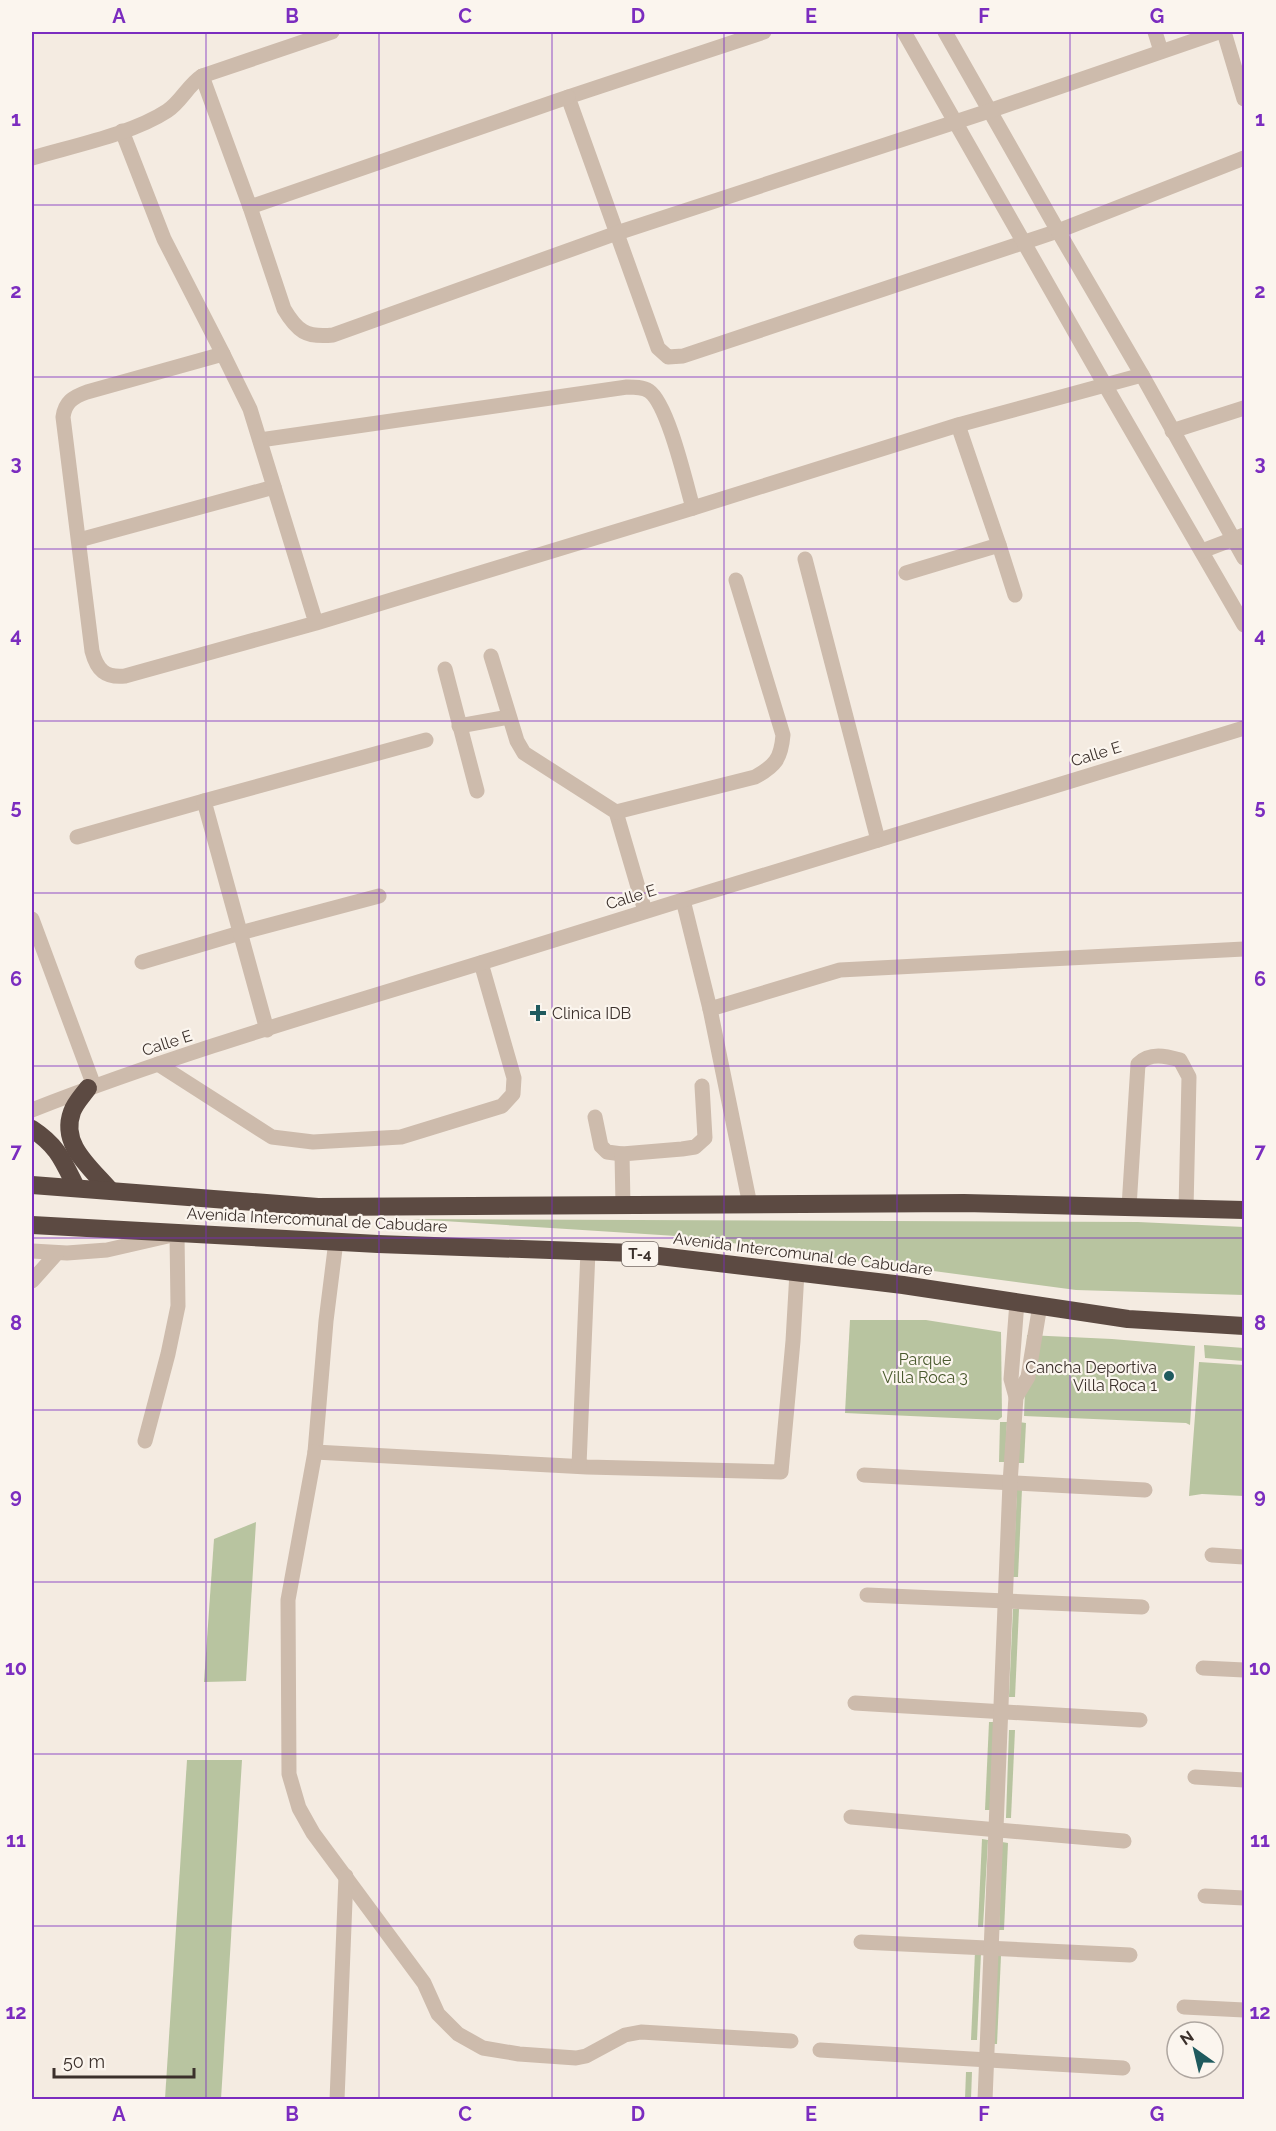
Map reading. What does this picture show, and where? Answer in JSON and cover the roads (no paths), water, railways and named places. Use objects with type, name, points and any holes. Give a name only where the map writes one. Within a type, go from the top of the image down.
[{"type":"highway","points":[[91,1087],[72,1110],[68,1128],[73,1149],[109,1190]]},
{"type":"highway","points":[[32,1129],[57,1150],[76,1187]]},
{"type":"highway","name":"Avenida Intercomunal de Cabudare","points":[[32,1185],[318,1207],[964,1203],[1245,1210]]},
{"type":"highway","name":"Avenida Intercomunal de Cabudare","points":[[32,1225],[336,1242],[634,1253],[903,1285],[1128,1319],[1245,1326]]},
{"type":"street","points":[[32,158],[122,131],[167,111],[192,82],[202,76],[332,32]]},
{"type":"street","points":[[250,207],[764,32]]},
{"type":"street","points":[[904,32],[1245,625]]},
{"type":"street","points":[[945,32],[1172,431],[1239,537],[1245,558]]},
{"type":"street","points":[[1155,32],[1161,51]]},
{"type":"street","points":[[202,76],[284,309],[292,322],[304,333],[318,337],[333,335],[617,233],[989,111],[1219,32]]},
{"type":"street","points":[[1224,32],[1245,99]]},
{"type":"street","points":[[568,97],[658,348],[668,357],[683,356],[1058,231],[1245,158]]},
{"type":"street","points":[[122,131],[164,239],[250,409],[316,623]]},
{"type":"street","points":[[223,354],[87,392],[69,401],[64,409],[63,417],[92,651],[102,671],[114,677],[126,676],[316,623],[958,425],[1142,375]]},
{"type":"street","points":[[261,440],[638,387],[649,391],[663,409],[693,508]]},
{"type":"street","points":[[1172,431],[1245,408]]},
{"type":"street","points":[[958,425],[1015,596]]},
{"type":"street","points":[[79,540],[274,487]]},
{"type":"street","points":[[1202,551],[1239,537]]},
{"type":"street","points":[[906,573],[999,545]]},
{"type":"street","points":[[805,559],[878,840]]},
{"type":"street","points":[[616,812],[755,777],[771,768],[782,752],[783,735],[736,580]]},
{"type":"street","points":[[491,656],[517,741],[524,753],[616,812],[645,911]]},
{"type":"street","points":[[445,669],[477,791]]},
{"type":"street","points":[[459,726],[509,717]]},
{"type":"street","name":"Calle E","points":[[32,1110],[158,1064],[645,911],[1245,728]]},
{"type":"street","points":[[77,837],[426,740]]},
{"type":"street","points":[[204,801],[267,1030]]},
{"type":"street","points":[[142,962],[380,896]]},
{"type":"street","points":[[682,900],[710,1009],[750,1204]]},
{"type":"street","points":[[32,919],[91,1087]]},
{"type":"street","points":[[710,1009],[840,970],[1245,949]]},
{"type":"street","points":[[158,1064],[272,1137],[313,1142],[401,1137],[502,1106],[513,1094],[514,1078],[481,963]]},
{"type":"street","points":[[1129,1207],[1138,1064],[1143,1059],[1160,1055],[1180,1060],[1189,1077],[1186,1209]]},
{"type":"street","points":[[595,1117],[601,1146],[607,1152],[622,1154],[695,1147],[705,1138],[702,1086]]},
{"type":"street","points":[[622,1154],[623,1205]]},
{"type":"street","points":[[32,1251],[57,1253],[107,1250],[179,1234],[178,1306],[145,1441]]},
{"type":"street","points":[[336,1242],[326,1321],[315,1452],[288,1600],[289,1774],[298,1808],[313,1833],[424,1983],[438,2014],[458,2034],[483,2048],[519,2054],[576,2058],[586,2056],[625,2035],[641,2032],[791,2041]]},
{"type":"street","points":[[579,1466],[588,1251]]},
{"type":"street","points":[[32,1281],[57,1253]]},
{"type":"street","points":[[315,1452],[579,1466],[781,1472],[797,1272]]},
{"type":"street","points":[[985,2100],[1010,1483],[1016,1397],[1011,1378],[1017,1302]]},
{"type":"street","points":[[1016,1397],[1028,1377],[1040,1305]]},
{"type":"street","points":[[864,1475],[1145,1490]]},
{"type":"street","points":[[1212,1555],[1245,1557]]},
{"type":"street","points":[[867,1595],[1142,1607]]},
{"type":"street","points":[[1203,1668],[1245,1670]]},
{"type":"street","points":[[855,1703],[1140,1720]]},
{"type":"street","points":[[1195,1777],[1245,1780]]},
{"type":"street","points":[[850,1818],[1124,1841]]},
{"type":"street","points":[[336,2100],[346,1876]]},
{"type":"street","points":[[1205,1896],[1245,1898]]},
{"type":"street","points":[[861,1942],[1130,1955]]},
{"type":"street","points":[[1184,2007],[1245,2010]]},
{"type":"street","points":[[820,2050],[987,2062],[1123,2068]]},
{"type":"place","name":"Clinica IDB","points":[[538,1013]]},
{"type":"place","name":"Cancha Deportiva Villa Roca 1","points":[[1169,1376]]},
{"type":"park label","name":"Parque Villa Roca 3","points":[[925,1368]]}]
